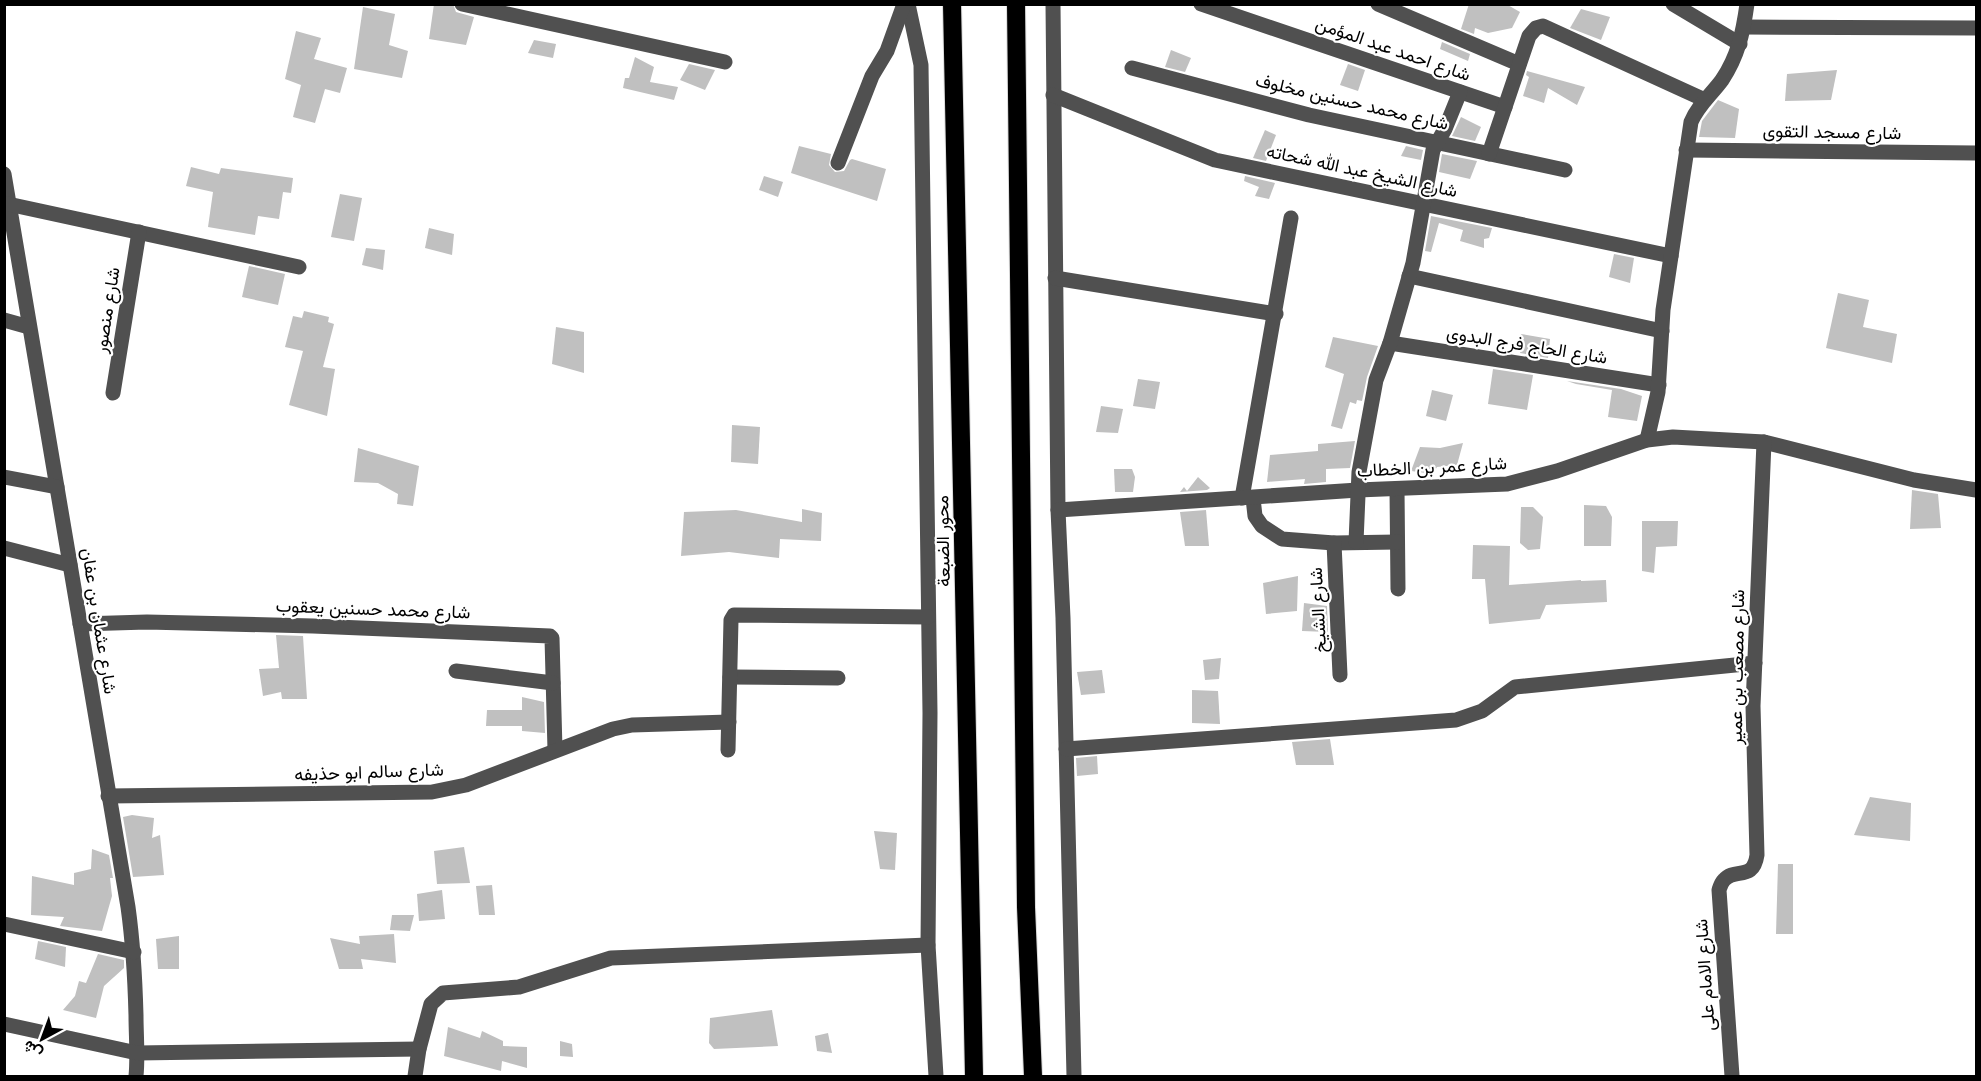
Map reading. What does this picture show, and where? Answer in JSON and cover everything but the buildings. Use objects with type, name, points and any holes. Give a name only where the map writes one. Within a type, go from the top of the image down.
[{"type":"highway","name":"محور الضبعة","points":[[952,4],[974,1077]]},
{"type":"highway","points":[[1016,4],[1026,907],[1033,1077]]},
{"type":"street","points":[[462,4],[725,62]]},
{"type":"street","points":[[837,163],[872,76],[887,51],[906,4]]},
{"type":"street","points":[[906,4],[921,65],[930,724],[928,945],[936,1077]]},
{"type":"street","points":[[1053,4],[1058,510],[1063,618],[1074,1077]]},
{"type":"street","name":"شارع احمد عبد المؤمن","points":[[1201,4],[1505,107]]},
{"type":"street","points":[[1378,4],[1519,64]]},
{"type":"street","points":[[1673,4],[1740,44]]},
{"type":"street","points":[[1647,440],[1659,385],[1662,331],[1690,122],[1696,110],[1734,61],[1745,27],[1747,4]]},
{"type":"street","points":[[1489,154],[1532,31],[1543,26],[1705,100]]},
{"type":"street","points":[[1745,27],[1977,28]]},
{"type":"street","name":"شارع محمد حسنين مخلوف","points":[[1132,68],[1309,115],[1564,170]]},
{"type":"street","points":[[1356,542],[1362,451],[1376,380],[1390,343],[1409,276],[1431,157],[1460,92]]},
{"type":"street","name":"شارع الشيخ عبد الله شحاته","points":[[1053,95],[1215,160],[1671,256]]},
{"type":"street","name":"شارع مسجد التقوى","points":[[1686,150],[1977,153]]},
{"type":"street","name":"شارع عثمان بن عفان","points":[[4,174],[134,952],[136,1077]]},
{"type":"street","points":[[8,204],[299,267]]},
{"type":"street","points":[[1291,218],[1248,498],[1262,526],[1271,534],[1282,539],[1334,543],[1397,542]]},
{"type":"street","name":"شارع منصور","points":[[113,393],[139,232]]},
{"type":"street","points":[[1409,276],[1662,331]]},
{"type":"street","points":[[1054,278],[1276,314]]},
{"type":"street","points":[[4,320],[29,327]]},
{"type":"street","name":"شارع الحاج فرج البدوى","points":[[1390,343],[1659,385]]},
{"type":"street","name":"شارع عمر بن الخطاب","points":[[1058,510],[1358,490],[1507,484],[1557,471],[1647,440],[1672,437],[1764,441],[1914,480],[1977,490]]},
{"type":"street","name":"شارع مصعب بن عمير","points":[[1730,876],[1748,872],[1753,867],[1757,855],[1753,706],[1764,441]]},
{"type":"street","points":[[4,477],[57,487]]},
{"type":"street","points":[[1396,489],[1398,589]]},
{"type":"street","name":"شارع الشيخ","points":[[1334,543],[1340,675]]},
{"type":"street","points":[[4,548],[70,565]]},
{"type":"street","points":[[728,750],[732,617],[737,614],[928,617]]},
{"type":"street","name":"شارع محمد حسنين يعقوب","points":[[80,624],[147,622],[313,626],[548,636],[552,638],[555,750]]},
{"type":"street","points":[[1066,749],[1456,720],[1482,711],[1515,687],[1755,663]]},
{"type":"street","points":[[456,671],[553,683]]},
{"type":"street","points":[[730,677],[838,678]]},
{"type":"street","name":"شارع سالم ابو حذيفه","points":[[108,796],[432,792],[466,785],[613,729],[632,725],[729,722]]},
{"type":"street","name":"شارع الامام على","points":[[1730,876],[1724,880],[1719,890],[1719,898],[1732,1077]]},
{"type":"street","points":[[4,924],[134,952]]},
{"type":"street","points":[[415,1077],[419,1049],[431,1004],[443,993],[519,987],[611,958],[928,945]]},
{"type":"street","points":[[4,1024],[137,1053],[419,1049]]}]
